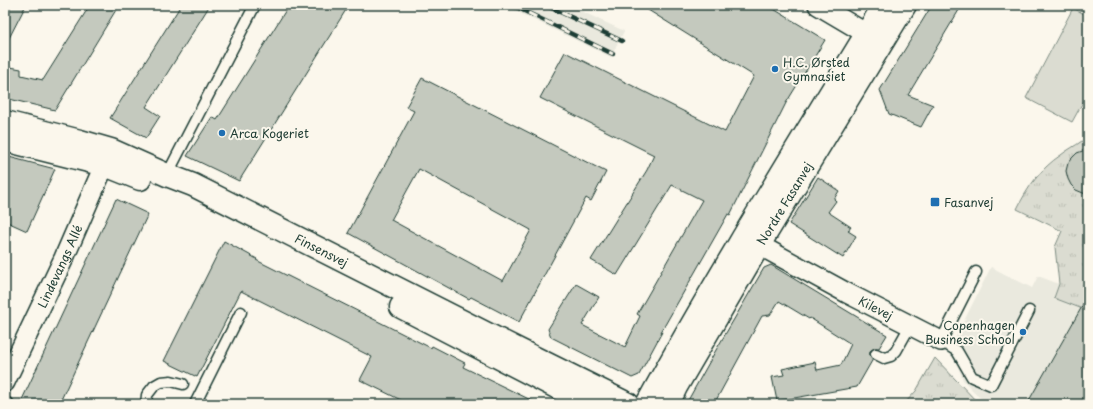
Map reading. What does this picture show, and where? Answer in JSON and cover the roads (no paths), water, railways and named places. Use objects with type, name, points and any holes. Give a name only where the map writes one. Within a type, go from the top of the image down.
[{"type":"street","points":[[818,5],[874,38]]},
{"type":"street","name":"Nordre Fasanvej","points":[[874,38],[884,5]]},
{"type":"street","name":"Nordre Fasanvej","points":[[647,404],[752,240],[874,38],[905,5]]},
{"type":"street","name":"Finsensvej","points":[[5,122],[80,141],[108,157],[164,181],[193,185],[304,249],[514,356],[628,404]]},
{"type":"street","name":"Finsensvej","points":[[5,140],[108,157]]},
{"type":"street","name":"Lindevangs Allé","points":[[5,382],[64,258],[108,157]]},
{"type":"street","name":"Nordre Fasanvej","points":[[668,404],[752,240]]},
{"type":"street","name":"Kilevej","points":[[752,240],[910,326],[941,341]]},
{"type":"street","name":"Finsensvej","points":[[514,356],[589,404]]},
{"type":"lane","points":[[164,181],[255,5]]},
{"type":"lane","points":[[976,272],[941,341],[957,351],[972,377],[991,385],[1029,311]]},
{"type":"lane","points":[[195,404],[241,312]]},
{"type":"lane","points":[[876,354],[884,358],[891,356],[910,326]]},
{"type":"lane","points":[[146,404],[147,395],[154,386],[161,382],[171,381],[184,384]]},
{"type":"lane","points":[[5,402],[10,404]]},
{"type":"railway","points":[[512,5],[613,54]]},
{"type":"railway","points":[[545,5],[622,41]]},
{"type":"place","name":"H.C. Ørsted Gymnasiet","points":[[775,69]]},
{"type":"place","name":"Arca Kogeriet","points":[[222,133]]},
{"type":"place","name":"Fasanvej","points":[[935,202]]},
{"type":"place","name":"Copenhagen Business School","points":[[1023,332]]}]
